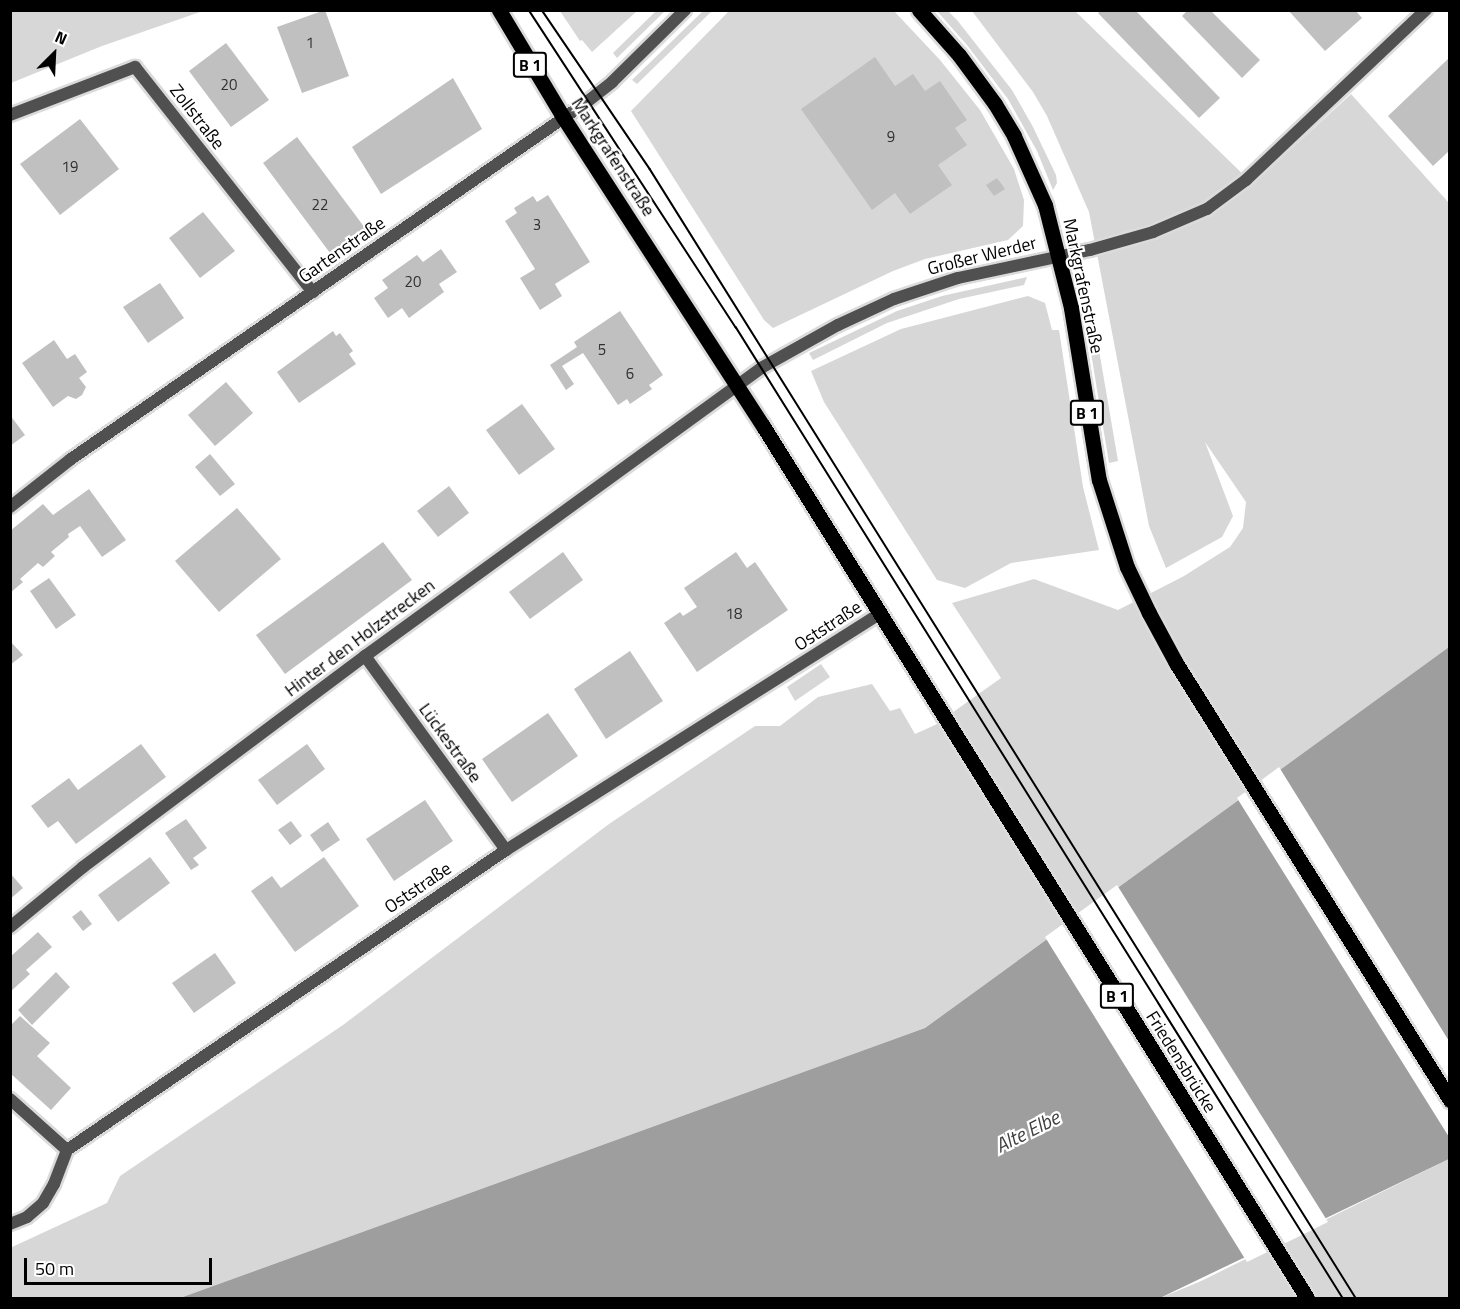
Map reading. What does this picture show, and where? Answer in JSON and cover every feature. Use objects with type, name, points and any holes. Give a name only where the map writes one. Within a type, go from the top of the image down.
[{"type":"main road","name":"Markgrafenstraße","points":[[499,10],[563,117],[736,385]]},
{"type":"main road","name":"Markgrafenstraße","points":[[919,10],[959,55],[995,104],[1037,184],[1060,255],[1071,308],[1094,456],[1127,567],[1176,663],[1449,1100]]},
{"type":"main road","name":"B 1","points":[[736,385],[879,614]]},
{"type":"main road","name":"Friedensbrücke","points":[[879,614],[1307,1299]]},
{"type":"street","name":"Gartenstraße","points":[[10,507],[71,459],[612,81],[685,10]]},
{"type":"street","name":"Großer Werder","points":[[736,385],[784,354],[878,305],[958,279],[1090,250],[1170,226],[1220,201],[1260,167],[1426,10]]},
{"type":"street","name":"Zollstraße","points":[[10,115],[135,68],[313,292]]},
{"type":"street","name":"Hinter den Holzstrecken","points":[[10,927],[83,867],[365,656],[736,385]]},
{"type":"street","name":"Oststraße","points":[[67,1150],[506,850],[879,614]]},
{"type":"street","name":"Lückestraße","points":[[365,656],[506,850]]},
{"type":"street","points":[[10,1100],[67,1150],[54,1184],[43,1203],[27,1217],[10,1224]]},
{"type":"shaded area","points":[[11,10],[203,11],[102,46],[11,83]]},
{"type":"shaded area","points":[[560,11],[637,11],[592,52],[582,40],[580,41]]},
{"type":"shaded area","points":[[656,11],[665,11],[617,58],[613,53]]},
{"type":"shaded area","points":[[703,11],[712,11],[637,84],[632,80]]},
{"type":"shaded area","points":[[729,11],[894,11],[940,60],[980,110],[1014,169],[1024,200],[1023,226],[1008,240],[925,259],[893,271],[773,328],[764,320],[631,111]]},
{"type":"shaded area","points":[[937,11],[948,11],[957,20],[1012,90],[1056,175],[1057,183],[1053,190],[1037,151],[1008,99],[967,45]]},
{"type":"shaded area","points":[[972,11],[1075,11],[1253,184],[1351,94],[1449,203],[1449,647],[925,1028],[180,1298],[11,1298],[10,1248],[107,1203],[120,1176],[343,1025],[609,824],[755,726],[780,726],[818,697],[872,684],[890,711],[900,708],[915,734],[935,725],[1001,678],[952,603],[1034,579],[1118,610],[1184,576],[1230,547],[1243,528],[1246,502],[1205,442],[1233,516],[1222,537],[1166,568],[1149,526],[1089,212],[1047,116],[1033,92]]},
{"type":"shaded area","points":[[1027,277],[1024,285],[959,299],[887,323],[813,360],[809,353],[897,311],[942,296]]},
{"type":"shaded area","points":[[1028,296],[1045,303],[1052,330],[1059,330],[1083,487],[1099,550],[1011,563],[965,588],[937,580],[824,402],[811,371],[901,329]]},
{"type":"shaded area","points":[[1085,316],[1091,317],[1094,321],[1118,461],[1109,463]]},
{"type":"shaded area","points":[[821,664],[830,677],[795,701],[787,687]]},
{"type":"shaded area","points":[[1449,1159],[1449,1298],[1160,1298],[1199,1282]]},
{"type":"water","name":"Alte Elbe","points":[[1449,647],[1449,1159],[1160,1298],[180,1298],[925,1028]]},
{"type":"pier","points":[[1279,767],[1449,1041],[1449,1137],[1237,798]]},
{"type":"pier","points":[[1117,885],[1328,1222],[1247,1262],[1045,937]]},
{"type":"building","points":[[325,10],[349,76],[302,93],[277,27]]},
{"type":"building","points":[[1101,10],[1135,10],[1220,98],[1199,118],[1098,13]]},
{"type":"building","points":[[1188,10],[1210,10],[1260,60],[1242,78],[1182,16]]},
{"type":"building","points":[[1288,10],[1355,10],[1362,18],[1325,51]]},
{"type":"building","points":[[226,43],[269,100],[231,127],[189,71]]},
{"type":"building","points":[[875,57],[895,86],[913,74],[925,91],[940,81],[967,120],[955,128],[967,145],[938,165],[952,185],[910,214],[895,193],[872,210],[801,109]]},
{"type":"building","points":[[1449,58],[1449,151],[1433,166],[1388,116]]},
{"type":"building","points":[[453,78],[482,129],[381,194],[352,147]]},
{"type":"building","points":[[80,119],[119,169],[60,215],[20,164]]},
{"type":"building","points":[[297,137],[365,228],[330,253],[263,163]]},
{"type":"building","points":[[997,178],[1005,189],[994,196],[986,185]]},
{"type":"building","points":[[548,195],[590,262],[555,284],[562,296],[540,310],[520,278],[535,269],[505,221],[517,213],[514,208],[533,196],[537,202]]},
{"type":"building","points":[[203,212],[235,251],[200,278],[169,238]]},
{"type":"building","points":[[441,249],[457,272],[439,284],[444,292],[409,318],[402,308],[388,318],[374,298],[388,288],[382,280],[417,255],[423,262]]},
{"type":"building","points":[[160,283],[184,318],[148,343],[123,307]]},
{"type":"building","points":[[620,311],[663,375],[649,385],[652,389],[630,404],[627,399],[618,405],[583,353],[562,366],[574,384],[566,390],[550,365],[577,347],[574,342]]},
{"type":"building","points":[[333,331],[336,336],[340,333],[353,351],[349,354],[356,364],[299,403],[277,372]]},
{"type":"building","points":[[54,340],[67,359],[75,354],[87,372],[79,378],[86,387],[82,395],[76,399],[68,396],[53,407],[22,363]]},
{"type":"building","points":[[226,382],[253,413],[215,446],[188,415]]},
{"type":"building","points":[[522,404],[555,449],[519,475],[486,430]]},
{"type":"building","points":[[10,415],[25,435],[10,446]]},
{"type":"building","points":[[210,454],[235,484],[220,496],[195,467]]},
{"type":"building","points":[[449,486],[469,513],[438,537],[417,511]]},
{"type":"building","points":[[89,489],[126,540],[102,557],[80,526],[68,534],[69,537],[51,552],[55,556],[43,567],[38,563],[20,579],[23,582],[10,593],[10,531],[43,504],[53,515]]},
{"type":"building","points":[[237,508],[281,559],[219,612],[175,561]]},
{"type":"building","points":[[383,542],[412,580],[285,674],[256,635]]},
{"type":"building","points":[[563,552],[583,580],[530,619],[509,592]]},
{"type":"building","points":[[736,552],[747,568],[755,562],[788,610],[697,672],[664,623],[680,612],[683,616],[697,607],[684,588]]},
{"type":"building","points":[[49,578],[76,615],[56,629],[30,591]]},
{"type":"building","points":[[10,641],[23,655],[10,665]]},
{"type":"building","points":[[630,651],[663,701],[606,739],[574,689]]},
{"type":"building","points":[[548,713],[578,756],[512,802],[482,759]]},
{"type":"building","points":[[141,744],[166,777],[76,844],[58,821],[48,828],[31,806],[69,778],[78,790]]},
{"type":"building","points":[[307,744],[325,769],[277,805],[258,780]]},
{"type":"building","points":[[425,800],[453,841],[394,881],[366,839]]},
{"type":"building","points":[[186,819],[207,848],[193,858],[199,865],[191,870],[165,833]]},
{"type":"building","points":[[291,821],[302,836],[290,845],[278,830]]},
{"type":"building","points":[[328,822],[340,840],[322,852],[310,835]]},
{"type":"building","points":[[150,857],[170,883],[118,922],[98,895]]},
{"type":"building","points":[[324,857],[359,906],[295,952],[251,891],[272,876],[281,888]]},
{"type":"building","points":[[10,873],[23,888],[10,899]]},
{"type":"building","points":[[81,910],[92,924],[83,931],[72,917]]},
{"type":"building","points":[[38,932],[52,947],[26,970],[30,974],[10,992],[10,957]]},
{"type":"building","points":[[215,953],[236,983],[194,1013],[172,983]]},
{"type":"building","points":[[56,972],[70,987],[32,1025],[18,1010]]},
{"type":"building","points":[[20,1016],[50,1043],[37,1056],[71,1088],[51,1110],[10,1073],[10,1026]]},
{"type":"tram line","points":[[529,10],[736,327],[1343,1298]]},
{"type":"tram line","points":[[542,10],[650,169],[1356,1298]]}]
